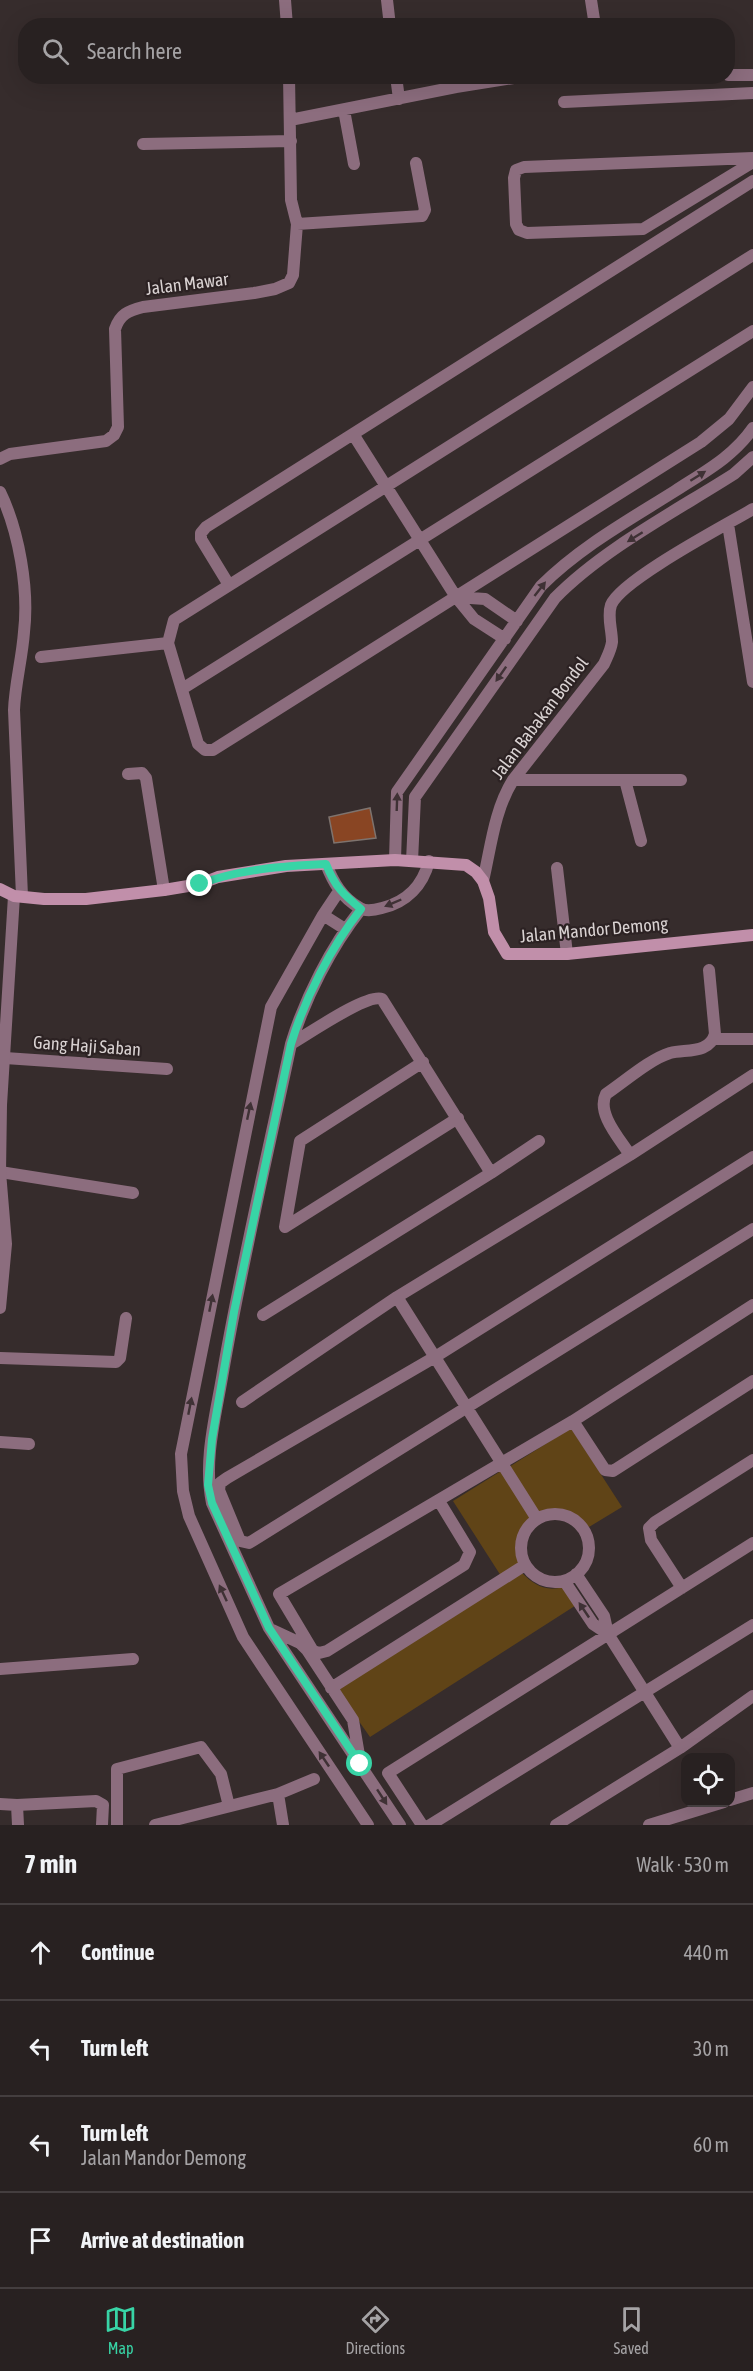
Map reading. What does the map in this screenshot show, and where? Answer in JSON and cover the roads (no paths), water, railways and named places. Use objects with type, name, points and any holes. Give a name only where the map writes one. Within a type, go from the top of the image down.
[{"type":"main road","points":[[0,889],[18,896],[44,899],[86,899],[164,890],[200,884],[218,877],[275,868],[395,860],[466,865],[483,881]]},
{"type":"main road","name":"Jalan Mandor Demong","points":[[483,881],[489,898],[494,932],[507,954],[567,954],[753,935]]},
{"type":"street","points":[[285,0],[286,18]]},
{"type":"street","points":[[387,0],[389,18]]},
{"type":"street","points":[[591,0],[594,18]]},
{"type":"street","points":[[735,75],[753,75]]},
{"type":"street","name":"Jalan Mawar","points":[[0,459],[10,454],[110,439],[118,427],[115,329],[120,317],[129,311],[143,307],[254,293],[275,289],[289,283],[293,275],[297,224],[291,200],[289,84]]},
{"type":"street","points":[[397,84],[399,99]]},
{"type":"street","points":[[290,120],[482,84]]},
{"type":"street","points":[[564,102],[753,93]]},
{"type":"street","points":[[344,110],[354,164]]},
{"type":"street","points":[[143,144],[291,141]]},
{"type":"street","points":[[753,160],[643,229],[526,232],[519,230],[516,224],[514,178],[516,170],[524,167],[753,160]]},
{"type":"street","points":[[297,224],[423,216],[425,210],[416,163]]},
{"type":"street","points":[[229,585],[201,539],[201,533],[206,527],[753,181]]},
{"type":"street","points":[[643,229],[652,244]]},
{"type":"street","points":[[753,255],[174,620],[168,643],[198,744],[205,750],[213,750],[701,442],[729,419],[753,387]]},
{"type":"street","points":[[182,688],[753,331]]},
{"type":"street","points":[[395,860],[397,792],[541,586],[563,564],[724,460],[744,441],[753,428]]},
{"type":"street","points":[[353,434],[456,597],[474,619],[505,639]]},
{"type":"street","points":[[412,861],[415,797],[555,598],[575,577],[734,474],[753,457]]},
{"type":"street","points":[[0,492],[15,531],[25,597],[24,633],[15,683],[14,710],[18,896],[1,1105],[0,1172],[6,1244],[0,1308]]},
{"type":"street","points":[[667,496],[676,511]]},
{"type":"street","name":"Jalan Babakan Bondol","points":[[483,881],[498,811],[504,794],[604,664],[612,642],[609,617],[615,597],[653,568],[753,509]]},
{"type":"street","points":[[728,524],[751,646],[753,682]]},
{"type":"street","points":[[456,597],[484,599],[517,621]]},
{"type":"street","points":[[41,657],[168,643]]},
{"type":"street","points":[[128,774],[142,773],[146,778],[164,890]]},
{"type":"street","points":[[513,780],[681,780]]},
{"type":"street","points":[[626,780],[641,841]]},
{"type":"street","points":[[326,864],[339,891],[361,909],[373,910],[389,906],[406,897],[426,875],[429,861]]},
{"type":"street","points":[[557,868],[567,954]]},
{"type":"street","points":[[339,891],[322,915],[271,1006],[181,1454],[183,1491],[189,1516],[243,1637],[368,1825]]},
{"type":"street","points":[[361,909],[345,929],[300,1016],[291,1044],[234,1312],[208,1469],[212,1503],[269,1628],[400,1825]]},
{"type":"street","points":[[322,915],[345,929]]},
{"type":"street","points":[[630,1155],[604,1111],[603,1100],[606,1094],[662,1056],[700,1049],[714,1039],[716,1034],[709,970]]},
{"type":"street","points":[[291,1044],[343,1012],[377,997],[382,999],[491,1173]]},
{"type":"street","points":[[714,1039],[753,1039]]},
{"type":"street","name":"Gang Haji Saban","points":[[5,1058],[167,1070]]},
{"type":"street","points":[[423,1062],[300,1141],[285,1227],[458,1118]]},
{"type":"street","points":[[242,1402],[397,1297],[630,1155],[753,1075]]},
{"type":"street","points":[[263,1316],[539,1141]]},
{"type":"street","points":[[753,1157],[435,1357],[220,1483],[219,1490],[240,1541],[249,1543],[753,1229]]},
{"type":"street","points":[[0,1172],[133,1193]]},
{"type":"street","points":[[397,1297],[537,1519]]},
{"type":"street","points":[[439,1501],[470,1552],[464,1565],[327,1651],[319,1653],[313,1651],[279,1594],[573,1421],[753,1305]]},
{"type":"street","points":[[0,1358],[116,1362],[120,1358],[126,1318]]},
{"type":"street","points":[[573,1421],[605,1470],[614,1471],[753,1381]]},
{"type":"street","points":[[0,1442],[29,1444]]},
{"type":"street","points":[[681,1588],[651,1540],[649,1528],[753,1460]]},
{"type":"street","points":[[557,1514],[568,1516],[584,1530],[589,1550],[586,1560],[570,1578],[547,1581],[538,1578],[525,1565],[520,1548],[521,1540],[530,1524],[537,1519],[557,1514]]},
{"type":"street","points":[[422,1825],[388,1773],[753,1543]]},
{"type":"street","points":[[331,1688],[525,1565]]},
{"type":"street","points":[[570,1578],[604,1617],[608,1634],[680,1748]]},
{"type":"street","points":[[430,1825],[753,1625]]},
{"type":"street","points":[[269,1628],[300,1644],[353,1720],[360,1764]]},
{"type":"street","points":[[0,1670],[133,1659]]},
{"type":"street","points":[[556,1825],[680,1748],[753,1696]]},
{"type":"street","points":[[117,1825],[117,1769],[201,1747],[221,1774],[229,1806]]},
{"type":"street","points":[[155,1825],[278,1794],[314,1779]]},
{"type":"street","points":[[735,1798],[753,1793]]},
{"type":"street","points":[[278,1794],[283,1825]]},
{"type":"street","points":[[0,1804],[100,1802],[103,1805],[102,1825]]},
{"type":"street","points":[[17,1805],[18,1825]]},
{"type":"street","points":[[649,1825],[710,1807]]}]
